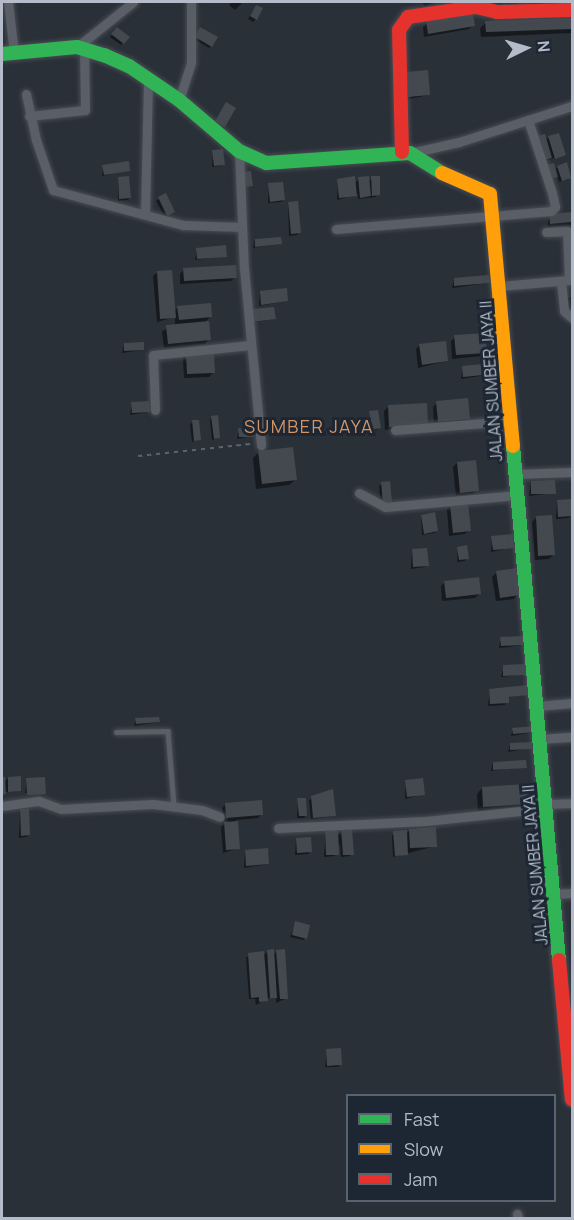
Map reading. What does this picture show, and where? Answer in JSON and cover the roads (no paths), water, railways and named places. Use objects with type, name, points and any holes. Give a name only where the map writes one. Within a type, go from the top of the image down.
[{"type":"street","points":[[8,2],[8,53],[80,48],[129,66],[179,100],[239,151],[266,163],[278,164],[406,153],[573,106]]},
{"type":"street","points":[[80,48],[133,2]]},
{"type":"street","points":[[179,100],[191,62],[191,2]]},
{"type":"street","points":[[406,153],[399,30],[408,17],[444,6],[570,7]]},
{"type":"street","points":[[29,116],[85,110],[80,48]]},
{"type":"street","points":[[145,214],[148,80]]},
{"type":"street","points":[[26,94],[29,116],[50,187],[183,225],[242,227]]},
{"type":"street","points":[[336,228],[495,219],[554,209],[528,120]]},
{"type":"street","points":[[239,151],[250,345],[261,443]]},
{"type":"street","name":"JALAN SUMBER JAYA II","points":[[406,153],[452,180],[490,194],[495,219],[510,421],[555,894],[569,1014],[573,1099]]},
{"type":"street","points":[[500,286],[561,281],[570,277],[570,231],[546,232]]},
{"type":"street","points":[[561,281],[564,311],[573,318]]},
{"type":"street","points":[[155,410],[153,355],[250,345]]},
{"type":"street","points":[[395,430],[510,421]]},
{"type":"street","points":[[515,474],[573,472]]},
{"type":"street","points":[[358,493],[376,505],[400,507],[517,495]]},
{"type":"street","points":[[537,706],[573,703]]},
{"type":"street","points":[[540,739],[573,737]]},
{"type":"street","points":[[2,806],[39,801],[61,809],[126,804],[174,807],[220,817]]},
{"type":"street","points":[[278,828],[426,821],[573,803]]},
{"type":"street","points":[[555,894],[573,893]]},
{"type":"lane","points":[[116,732],[168,731],[174,807]]},
{"type":"district","name":"SUMBER JAYA","points":[[309,426]]}]
